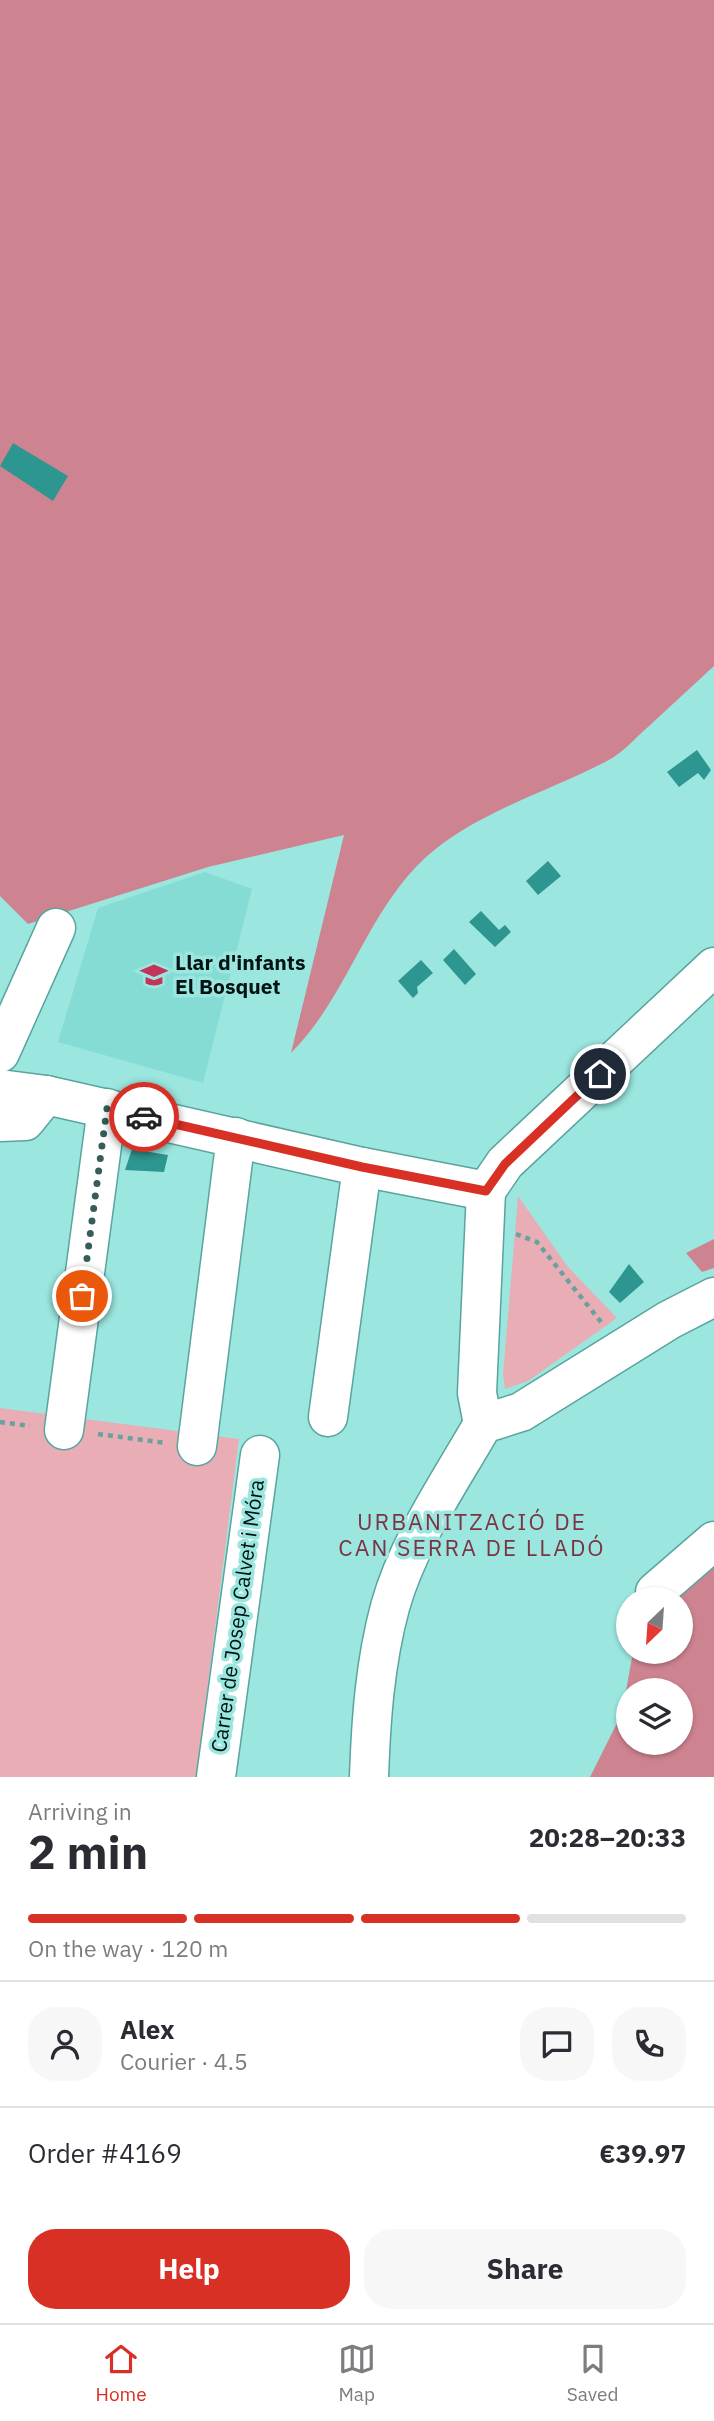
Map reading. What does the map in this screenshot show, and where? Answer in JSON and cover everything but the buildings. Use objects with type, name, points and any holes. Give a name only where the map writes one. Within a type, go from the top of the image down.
[{"type":"street","points":[[0,1053],[57,928]]},
{"type":"street","points":[[369,1777],[372,1696],[391,1605],[420,1535],[483,1424],[477,1393],[486,1191],[505,1164],[714,968]]},
{"type":"street","points":[[0,1088],[46,1095],[362,1167],[486,1191]]},
{"type":"street","points":[[0,1122],[25,1121],[46,1095]]},
{"type":"street","points":[[64,1430],[107,1108]]},
{"type":"street","points":[[197,1446],[236,1137]]},
{"type":"street","points":[[328,1417],[362,1167]]},
{"type":"street","points":[[483,1424],[521,1412],[630,1344],[714,1297]]},
{"type":"street","name":"Carrer de Josep Calvet i Móra","points":[[216,1777],[260,1455]]},
{"type":"street","points":[[661,1587],[714,1542]]},
{"type":"path","points":[[484,1229],[515,1234],[537,1242],[604,1327],[630,1344]]},
{"type":"path","points":[[0,1422],[197,1446]]},
{"type":"shaded area","points":[[0,0],[714,0],[714,666],[613,757],[489,815],[445,842],[425,858],[387,904],[328,1006],[311,1031],[291,1053],[344,835],[208,867],[28,924],[0,896]]},
{"type":"shaded area","points":[[13,443],[68,476],[53,501],[0,466]]},
{"type":"shaded area","points":[[697,750],[711,770],[704,780],[698,773],[679,787],[667,772]]},
{"type":"shaded area","points":[[548,861],[561,876],[538,895],[526,881]]},
{"type":"shaded area","name":"Llar d'infants El Bosquet","points":[[205,872],[252,889],[203,1083],[58,1042],[98,908]]},
{"type":"shaded area","points":[[481,911],[499,930],[505,925],[511,932],[495,947],[469,922]]},
{"type":"shaded area","points":[[454,949],[476,974],[465,985],[443,960]]},
{"type":"shaded area","points":[[421,960],[433,973],[417,987],[418,993],[413,998],[398,981]]},
{"type":"shaded area","points":[[132,1149],[168,1155],[164,1172],[125,1170]]},
{"type":"shaded area","points":[[518,1196],[568,1267],[617,1318],[528,1381],[505,1389],[503,1374]]},
{"type":"shaded area","points":[[714,1239],[714,1268],[702,1272],[686,1253]]},
{"type":"shaded area","points":[[629,1264],[644,1282],[620,1303],[609,1292]]},
{"type":"shaded area","points":[[0,1408],[239,1439],[196,1777],[0,1777]]},
{"type":"shaded area","points":[[714,1565],[714,1777],[590,1777],[616,1725],[616,1755],[693,1755],[693,1678],[628,1678],[631,1664],[693,1664],[693,1587],[680,1587]]},
{"type":"way so far","points":[[82,1296],[107,1108],[144,1117]]},
{"type":"place","name":"Llar d'infants El Bosquet","points":[[154,975]]},
{"type":"district","name":"URBANITZACIÓ DE CAN SERRA DE LLADÓ","points":[[472,1535]]},
{"type":"route","points":[[144,1117],[362,1167],[486,1191],[505,1164],[600,1074]]}]
